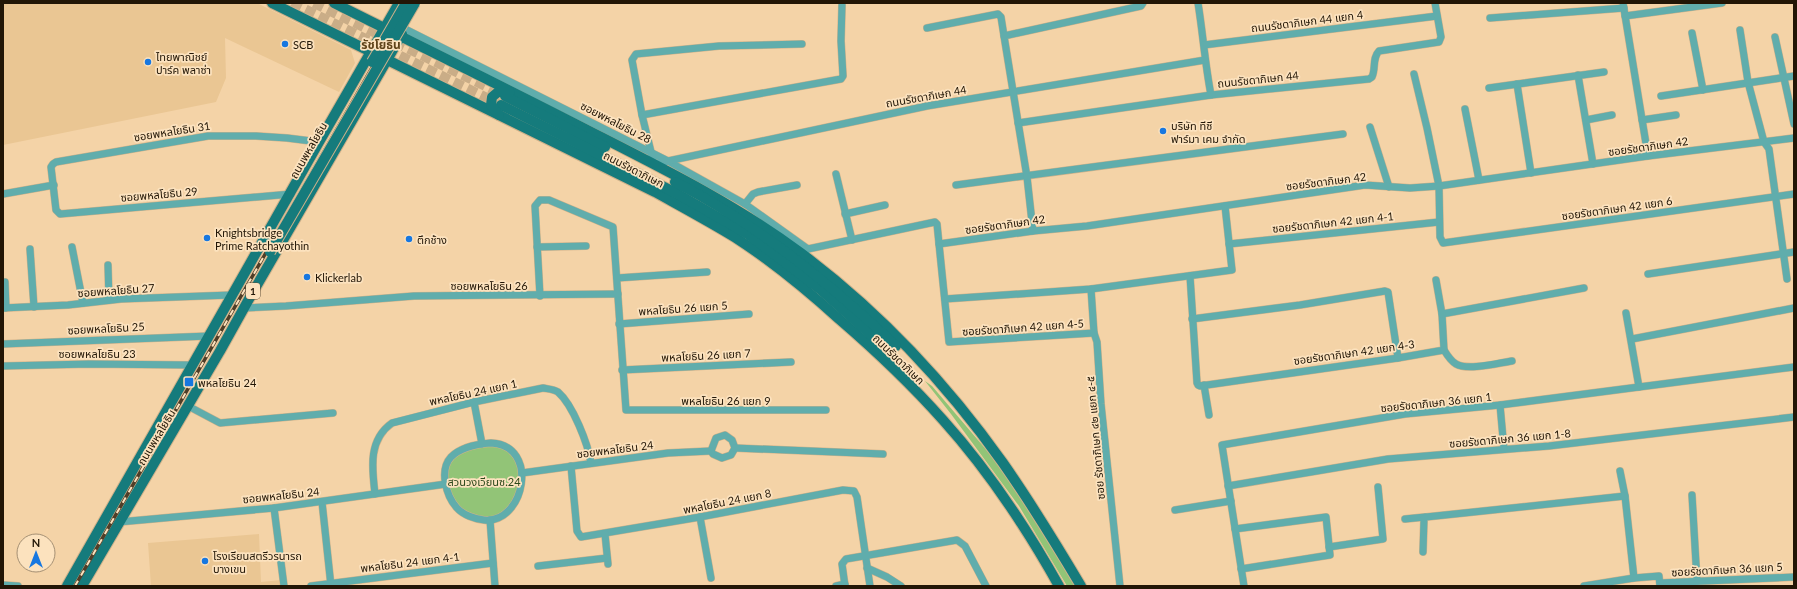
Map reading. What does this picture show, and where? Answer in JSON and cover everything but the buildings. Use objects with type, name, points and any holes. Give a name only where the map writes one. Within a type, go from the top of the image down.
[{"type":"main road","name":"ถนนรัชดาภิเษก","points":[[276,3],[388,60],[505,102],[654,164],[721,199],[806,252],[889,329],[959,406],[1019,487],[1081,586]]},
{"type":"main road","name":"ถนนรัชดาภิเษก","points":[[334,3],[384,28],[403,33],[505,102],[748,246],[803,287],[857,334],[944,420],[1008,503],[1059,586]]},
{"type":"main road","name":"ถนนพหลโยธิน","points":[[67,586],[231,295],[291,194],[318,142],[400,3]]},
{"type":"main road","name":"ถนนพหลโยธิน","points":[[246,303],[251,286],[267,251],[406,3]]},
{"type":"main road","name":"ถนนพหลโยธิน","points":[[226,305],[241,289],[267,251],[415,3]]},
{"type":"main road","name":"ถนนพหลโยธิน","points":[[82,586],[366,99],[420,3]]},
{"type":"main road","points":[[349,89],[357,89],[366,99]]},
{"type":"main road","name":"ถนนรัชดาภิเษก","points":[[505,102],[680,185],[773,242],[821,279],[959,406]]},
{"type":"main road","points":[[106,517],[119,522]]},
{"type":"street","points":[[1004,36],[1141,6],[1143,3]]},
{"type":"street","points":[[1198,3],[1211,95]]},
{"type":"street","name":"ถนนรัชดาภิเษก 44","points":[[1018,123],[1211,95],[1372,78],[1374,74],[1375,56],[1379,51],[1439,42],[1440,37],[1435,3]]},
{"type":"street","points":[[1625,16],[1663,7],[1722,3]]},
{"type":"street","points":[[642,116],[840,79],[843,76],[841,41],[842,5]]},
{"type":"street","points":[[1490,18],[1624,6],[1648,156]]},
{"type":"street","points":[[927,28],[998,14],[1001,17],[1027,177],[1033,231]]},
{"type":"street","name":"ถนนรัชดาภิเษก 44 แยก 4","points":[[1204,45],[1437,16]]},
{"type":"street","points":[[1740,30],[1748,82],[1764,142],[1769,149],[1787,278]]},
{"type":"street","name":"ซอยพหลโยธิน 28","points":[[403,33],[666,160],[745,204],[806,252]]},
{"type":"street","points":[[1692,33],[1703,90]]},
{"type":"street","points":[[1775,37],[1794,124]]},
{"type":"street","points":[[654,164],[642,116],[632,60],[636,54],[719,46],[802,44]]},
{"type":"street","name":"ถนนรัชดาภิเษก 44","points":[[654,164],[666,160],[928,106],[1205,60]]},
{"type":"street","points":[[1489,88],[1604,72]]},
{"type":"street","points":[[1414,74],[1439,186],[1439,222]]},
{"type":"street","points":[[1578,75],[1593,164]]},
{"type":"street","points":[[1661,96],[1794,76]]},
{"type":"street","points":[[1517,84],[1531,173]]},
{"type":"street","points":[[1465,109],[1479,180]]},
{"type":"street","points":[[1642,120],[1676,115]]},
{"type":"street","points":[[1586,120],[1612,116]]},
{"type":"street","points":[[1370,126],[1389,186]]},
{"type":"street","points":[[956,186],[1343,134]]},
{"type":"street","name":"ซอยพหลโยธิน 31","points":[[54,185],[51,167],[56,162],[165,143],[223,135],[287,138],[318,142]]},
{"type":"street","name":"ซอยรัชดาภิเษก 42","points":[[939,244],[1033,231],[1087,226],[1365,185],[1410,188],[1439,186],[1648,156],[1794,138]]},
{"type":"street","points":[[836,174],[852,240]]},
{"type":"street","points":[[3,194],[54,185]]},
{"type":"street","name":"ซอยพหลโยธิน 29","points":[[54,185],[56,210],[60,214],[291,194]]},
{"type":"street","points":[[745,204],[754,194],[758,192],[797,185]]},
{"type":"street","name":"ซอยรัชดาภิเษก 42 แยก 6","points":[[1439,222],[1440,237],[1443,243],[1794,194]]},
{"type":"street","points":[[540,296],[535,206],[540,200],[549,200],[558,203],[613,227],[622,370]]},
{"type":"street","points":[[845,214],[885,205]]},
{"type":"street","points":[[944,298],[1091,289],[1232,270],[1225,206]]},
{"type":"street","name":"ซอยรัชดาภิเษก 42 แยก 4-5","points":[[806,252],[852,240],[935,222],[937,224],[949,342],[1094,333]]},
{"type":"street","name":"ซอยรัชดาภิเษก 42 แยก 4-1","points":[[1229,244],[1439,222]]},
{"type":"street","points":[[537,247],[586,246]]},
{"type":"street","points":[[72,247],[83,303]]},
{"type":"street","points":[[30,249],[34,307]]},
{"type":"street","points":[[1648,274],[1794,252]]},
{"type":"street","points":[[108,265],[109,300]]},
{"type":"street","points":[[617,278],[707,272]]},
{"type":"street","points":[[1190,276],[1197,383],[1198,385],[1204,385],[1209,415]]},
{"type":"street","points":[[1436,280],[1442,314],[1444,350],[1448,357],[1456,364],[1467,367],[1512,361]]},
{"type":"street","points":[[4,308],[5,282]]},
{"type":"street","points":[[1442,314],[1584,288]]},
{"type":"street","name":"ซอย รัชดาภิเษก ๔๒ แยก ๔-๕","points":[[1091,289],[1094,333],[1097,342],[1101,404],[1120,586]]},
{"type":"street","points":[[1192,319],[1300,305],[1385,291],[1388,292],[1398,358]]},
{"type":"street","name":"ซอยพหลโยธิน 26","points":[[246,303],[286,306],[409,296],[540,296],[618,294]]},
{"type":"street","name":"ซอยพหลโยธิน 27","points":[[4,308],[34,307],[109,300],[231,295]]},
{"type":"street","points":[[1632,339],[1794,308]]},
{"type":"street","points":[[1626,313],[1640,388]]},
{"type":"street","name":"พหลโยธิน 26 แยก 5","points":[[619,324],[749,314]]},
{"type":"street","name":"ซอยพหลโยธิน 25","points":[[3,344],[209,336]]},
{"type":"street","name":"ซอยรัชดาภิเษก 42 แยก 4-3","points":[[1204,385],[1398,358],[1444,350]]},
{"type":"street","name":"พหลโยธิน 26 แยก 7","points":[[622,370],[791,362]]},
{"type":"street","name":"ซอยพหลโยธิน 23","points":[[3,366],[89,364],[192,365]]},
{"type":"street","name":"ซอยรัชดาภิเษก 36 แยก 1","points":[[1244,586],[1222,445],[1405,414],[1500,406],[1794,367]]},
{"type":"street","name":"พหลโยธิน 26 แยก 9","points":[[622,370],[626,410],[826,410]]},
{"type":"street","name":"พหลโยธิน 24 แยก 1","points":[[375,494],[372,467],[373,451],[379,435],[385,428],[401,420],[474,402],[543,388],[552,389],[557,392],[573,414],[590,456],[591,463]]},
{"type":"street","points":[[474,402],[482,444]]},
{"type":"street","points":[[188,406],[220,423],[333,413]]},
{"type":"street","points":[[1500,406],[1504,449]]},
{"type":"street","name":"ซอยรัชดาภิเษก 36 แยก 1-8","points":[[1228,486],[1388,459],[1669,432],[1794,417]]},
{"type":"street","points":[[710,451],[714,441],[720,436],[729,437],[735,448],[883,454]]},
{"type":"street","points":[[498,443],[508,447],[516,458],[522,473],[521,486],[517,499],[504,514],[490,520],[474,518],[461,512],[453,503],[446,484],[447,465],[452,456],[468,447],[482,444],[498,443]]},
{"type":"street","name":"ซอยพหลโยธิน 24","points":[[522,473],[668,453],[710,451],[718,456],[727,458],[734,452],[735,448]]},
{"type":"street","name":"พหลโยธิน 24 แยก 8","points":[[571,466],[578,534],[581,537],[700,517],[843,490],[854,491],[857,497],[870,586]]},
{"type":"street","points":[[1620,471],[1625,496],[1634,578]]},
{"type":"street","name":"ซอยพหลโยธิน 24","points":[[119,522],[274,508],[446,484]]},
{"type":"street","points":[[1329,547],[1383,539],[1378,487]]},
{"type":"street","points":[[1692,495],[1697,581]]},
{"type":"street","points":[[1405,519],[1625,496]]},
{"type":"street","points":[[1175,510],[1231,501]]},
{"type":"street","points":[[322,502],[330,585]]},
{"type":"street","points":[[274,508],[284,586]]},
{"type":"street","points":[[1235,529],[1325,516],[1330,555],[1241,569]]},
{"type":"street","points":[[700,517],[711,578]]},
{"type":"street","points":[[1424,552],[1425,517]]},
{"type":"street","points":[[490,520],[495,586]]},
{"type":"street","points":[[538,566],[608,561],[605,534]]},
{"type":"street","points":[[836,586],[845,585],[843,561],[846,559],[957,540],[965,546],[986,586]]},
{"type":"street","name":"พหลโยธิน 24 แยก 4-1","points":[[311,586],[330,585],[493,563]]},
{"type":"street","points":[[867,568],[887,577],[901,586]]},
{"type":"street","name":"ซอยรัชดาภิเษก 36 แยก 5","points":[[1584,586],[1634,578],[1660,582],[1794,577]]},
{"type":"street","points":[[3,585],[18,586]]},
{"type":"shaded area","name":"ไทยพาณิชย์ ปาร์ค พลาซ่า","points":[[3,3],[257,3],[351,50],[355,63],[339,92],[225,38],[226,78],[216,102],[3,145]]},
{"type":"shaded area","name":"โรงเรียนสตรีวรนารถ บางเขน","points":[[259,534],[261,582],[281,580],[282,586],[151,586],[148,543]]},
{"type":"green space","points":[[925,381],[932,386],[1006,473],[1075,586],[1067,586],[1019,506]]},
{"type":"green space","name":"สวนวงเวียนซ.24","points":[[486,443],[512,452],[521,469],[521,486],[512,506],[496,518],[480,520],[463,513],[446,484],[447,465],[456,454]]},
{"type":"tunnel","points":[[292,3],[499,104]]},
{"type":"tunnel","points":[[314,3],[504,95]]},
{"type":"railway","points":[[75,586],[409,3]]},
{"type":"place","name":"SCB","points":[[285,44]]},
{"type":"place","name":"ไทยพาณิชย์ ปาร์ค พลาซ่า","points":[[148,62]]},
{"type":"place","name":"บริษัท ทีซี ฟาร์มา เคม จำกัด","points":[[1163,131]]},
{"type":"place","name":"Knightsbridge Prime Ratchayothin","points":[[207,238]]},
{"type":"place","name":"ตึกช้าง","points":[[409,239]]},
{"type":"place","name":"Klickerlab","points":[[307,277]]},
{"type":"place","name":"พหลโยธิน 24","points":[[189,382]]},
{"type":"place","name":"โรงเรียนสตรีวรนารถ บางเขน","points":[[205,561]]},
{"type":"district","name":"รัชโยธิน","points":[[381,44]]}]
